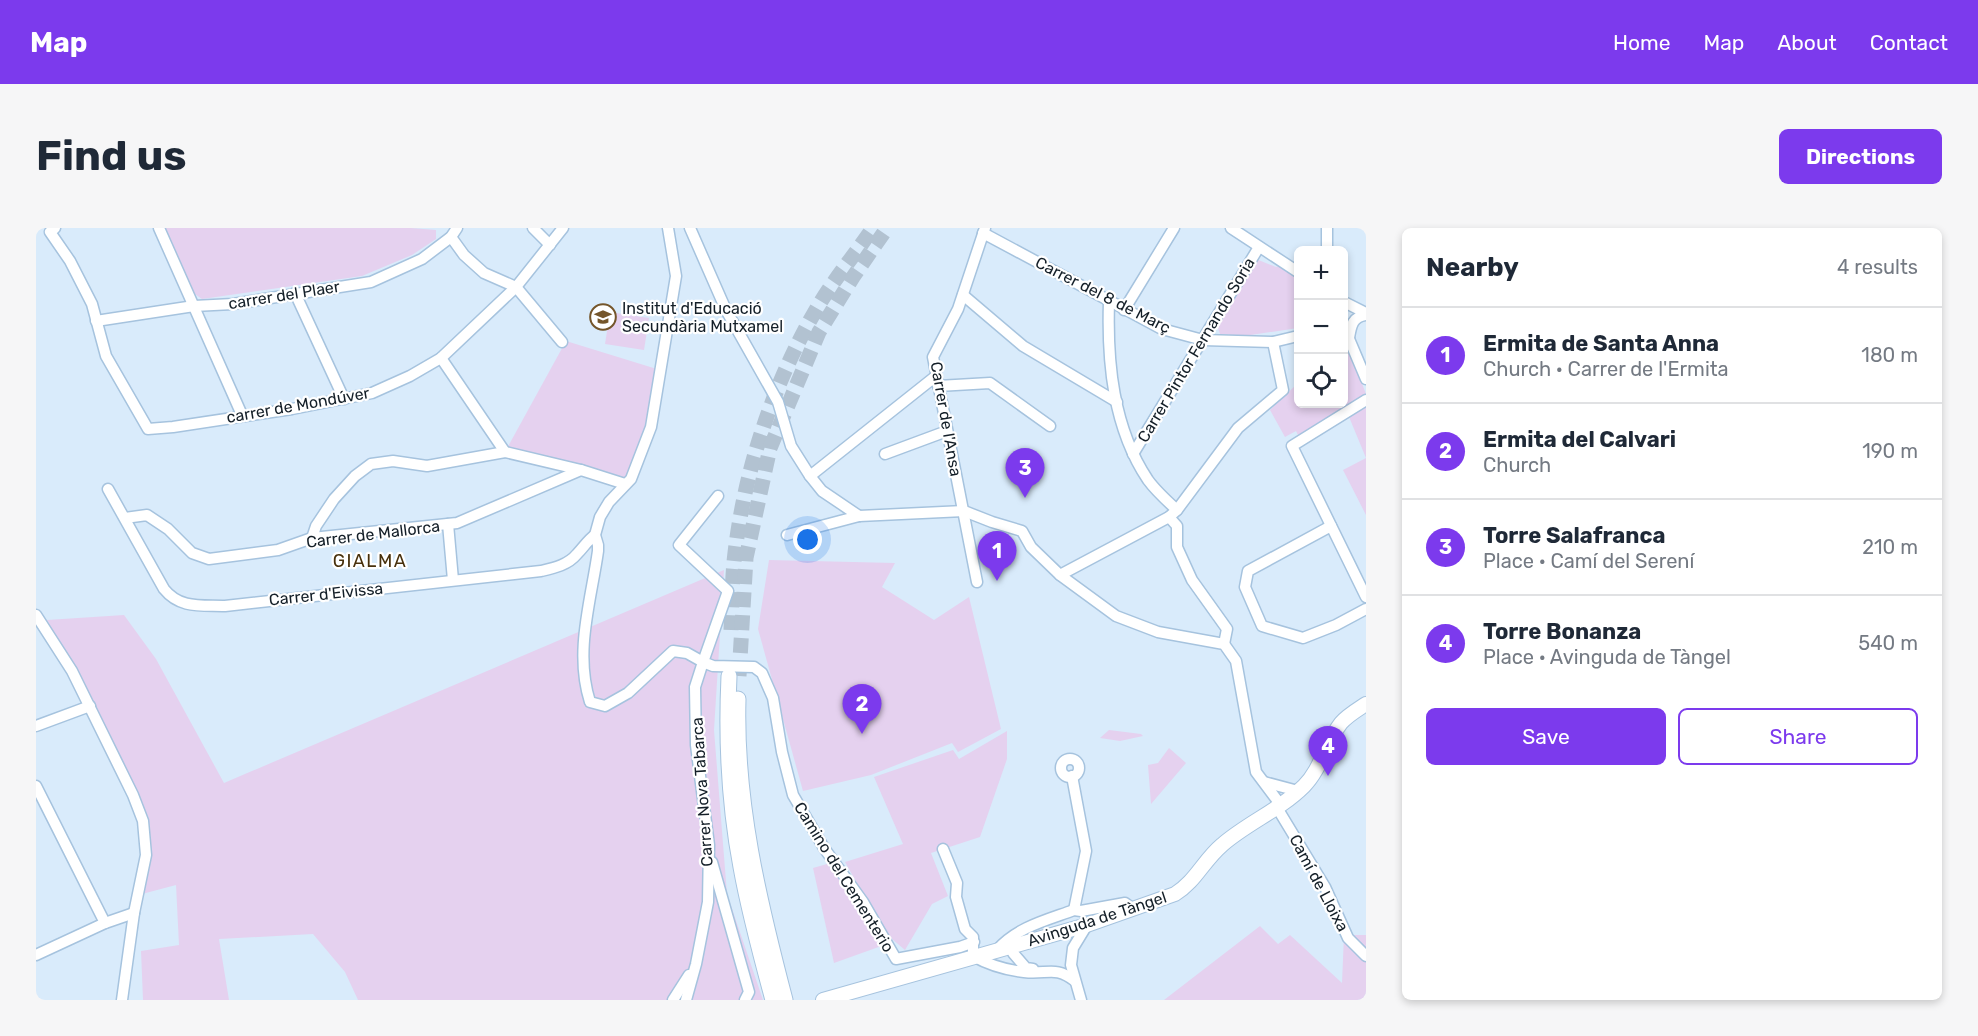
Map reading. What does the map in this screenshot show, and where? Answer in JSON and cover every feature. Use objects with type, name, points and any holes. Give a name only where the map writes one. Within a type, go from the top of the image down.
[{"type":"highway","points":[[773,1000],[748,905],[735,833],[728,755],[734,676],[746,824],[753,869],[785,1000]]},
{"type":"main road","name":"Avinguda de Tàngel","points":[[824,1000],[973,945],[996,950],[1013,950],[1175,894],[1185,888],[1219,847],[1298,791],[1309,780],[1339,725],[1366,704]]},
{"type":"street","points":[[159,228],[242,415]]},
{"type":"street","points":[[533,228],[550,245]]},
{"type":"street","name":"carrer de Mondúver","points":[[96,321],[106,356],[148,429],[292,409],[344,399],[372,393],[410,376],[441,358],[516,288],[563,228]]},
{"type":"street","points":[[668,228],[676,276],[651,427],[631,479],[604,509],[595,535],[598,551],[586,616],[583,663],[585,688],[590,702],[606,706],[628,693],[674,651],[687,652],[703,662]]},
{"type":"street","points":[[690,228],[726,310],[778,402],[791,446],[822,491],[859,516]]},
{"type":"street","points":[[1124,310],[1173,228]]},
{"type":"street","points":[[1231,228],[1294,269]]},
{"type":"street","points":[[1327,228],[1327,246]]},
{"type":"street","points":[[53,230],[92,304],[96,321]]},
{"type":"street","points":[[453,230],[465,255],[484,273],[516,288],[562,342]]},
{"type":"street","name":"carrer del Plaer","points":[[96,321],[194,306],[233,304],[371,282],[422,259],[453,230]]},
{"type":"street","name":"Carrer del 8 de Març","points":[[984,231],[1109,302],[1162,328],[1203,340],[1273,342],[1294,337]]},
{"type":"street","name":"Carrer de l'Ansa","points":[[977,582],[933,357],[958,309],[984,231]]},
{"type":"street","name":"Carrer Pintor Fernando Soria","points":[[1133,454],[1259,247]]},
{"type":"street","points":[[295,293],[344,399]]},
{"type":"street","points":[[963,295],[1023,346],[1117,402]]},
{"type":"street","points":[[1109,302],[1108,341],[1124,434],[1149,482],[1173,514]]},
{"type":"street","points":[[1348,304],[1366,314]]},
{"type":"street","points":[[1366,314],[1352,322],[1348,338],[1363,365],[1366,379]]},
{"type":"street","points":[[1060,575],[1173,514],[1238,428],[1283,390],[1273,342]]},
{"type":"street","points":[[441,358],[505,452]]},
{"type":"street","points":[[810,476],[937,381],[990,383],[1050,426]]},
{"type":"street","points":[[1366,400],[1293,446],[1366,597]]},
{"type":"street","points":[[885,454],[946,430]]},
{"type":"street","points":[[312,538],[316,526],[334,499],[355,476],[370,464],[393,461],[427,466],[505,452],[581,470],[625,484]]},
{"type":"street","name":"Carrer de Mallorca","points":[[125,518],[147,514],[168,529],[192,553],[209,559],[278,550],[312,538],[457,523],[581,470]]},
{"type":"street","name":"Carrer d'Eivissa","points":[[108,489],[164,590],[172,599],[182,604],[225,606],[541,571],[561,566],[577,555],[584,543],[595,535]]},
{"type":"street","name":"Carrer Nova Tabarca","points":[[686,1000],[696,964],[708,902],[709,849],[696,745],[695,687],[728,591],[679,545],[718,496]]},
{"type":"street","points":[[787,535],[859,516],[964,511],[1022,531],[1031,547],[1060,575],[1116,616],[1158,632],[1224,644]]},
{"type":"street","name":"Camí de Lloixa","points":[[1173,514],[1177,526],[1177,547],[1192,580],[1227,629],[1224,644],[1236,661],[1256,772],[1278,805],[1325,888],[1348,938],[1366,956]]},
{"type":"street","points":[[448,524],[453,580]]},
{"type":"street","points":[[1331,526],[1248,572],[1245,587],[1262,626],[1303,638],[1336,625],[1366,609]]},
{"type":"street","points":[[36,615],[72,670],[133,795],[143,821],[146,855],[134,913],[122,1000]]},
{"type":"street","name":"Camino del Cementerio","points":[[703,662],[713,666],[754,667],[762,673],[773,698],[782,752],[793,795],[824,848],[863,902],[896,959],[973,945]]},
{"type":"street","points":[[36,726],[90,706]]},
{"type":"street","points":[[1072,776],[1086,851],[1074,910]]},
{"type":"street","points":[[1264,782],[1298,791]]},
{"type":"street","points":[[36,786],[105,923]]},
{"type":"street","points":[[709,849],[749,992],[745,1000]]},
{"type":"street","points":[[944,849],[957,883],[956,897],[965,929],[986,963],[1023,972],[1064,972],[1075,981]]},
{"type":"street","points":[[996,950],[1022,929],[1074,910],[1081,911],[1125,903],[1133,909]]},
{"type":"street","points":[[36,955],[105,923],[134,913]]},
{"type":"street","points":[[1079,999],[1071,965],[1073,948],[1087,925]]},
{"type":"street","points":[[1001,967],[1009,963],[1013,950]]},
{"type":"street","points":[[1013,950],[1026,968],[1042,969],[1071,965]]},
{"type":"street","points":[[673,1000],[696,964]]},
{"type":"shaded area","points":[[165,228],[411,228],[436,230],[436,239],[412,255],[362,276],[202,299],[192,292]]},
{"type":"shaded area","points":[[1256,259],[1276,267],[1281,265],[1294,274],[1294,329],[1244,336],[1220,334],[1217,325]]},
{"type":"shaded area","points":[[610,312],[649,318],[644,350],[605,344]]},
{"type":"shaded area","points":[[566,341],[660,370],[651,427],[625,484],[505,452]]},
{"type":"shaded area","points":[[1348,348],[1366,394],[1366,458],[1347,412],[1301,441],[1296,431],[1285,437],[1270,410],[1294,387],[1294,408],[1348,408]]},
{"type":"shaded area","points":[[1366,458],[1366,515],[1343,470]]},
{"type":"shaded area","points":[[769,560],[895,563],[882,587],[934,620],[969,597],[1001,729],[958,752],[952,743],[871,775],[803,791],[758,629]]},
{"type":"shaded area","points":[[724,570],[714,730],[727,894],[763,1000],[358,1000],[345,972],[313,934],[219,939],[229,1000],[143,1000],[141,951],[179,945],[176,885],[142,894],[150,857],[149,819],[47,620],[124,615],[156,659],[224,783]]},
{"type":"shaded area","points":[[1109,730],[1143,736],[1120,741],[1100,738]]},
{"type":"shaded area","points":[[1007,731],[1007,759],[980,837],[931,853],[948,896],[932,904],[905,950],[885,933],[845,862],[903,844],[874,777],[953,750],[959,759]]},
{"type":"shaded area","points":[[1169,748],[1186,763],[1151,804],[1148,765],[1158,763]]},
{"type":"shaded area","points":[[834,862],[887,944],[834,963],[813,868]]},
{"type":"shaded area","points":[[1260,926],[1278,944],[1290,935],[1342,983],[1344,935],[1366,935],[1366,1000],[1164,1000]]},
{"type":"tunnel","points":[[731,630],[733,570],[738,528],[763,428],[788,363],[803,333],[826,293],[873,228]]},
{"type":"tunnel","points":[[739,676],[746,558],[770,448],[819,332],[887,228]]},
{"type":"place","name":"Institut d'Educació Secundària Mutxamel","points":[[603,317]]},
{"type":"place","name":"Torre Salafranca","points":[[1025,498]]},
{"type":"place","name":"Ermita de Santa Anna","points":[[997,581]]},
{"type":"place","name":"Ermita del Calvari","points":[[862,734]]},
{"type":"place","name":"Torre Bonanza","points":[[1328,776]]},
{"type":"district","name":"GIALMA","points":[[370,561]]}]
